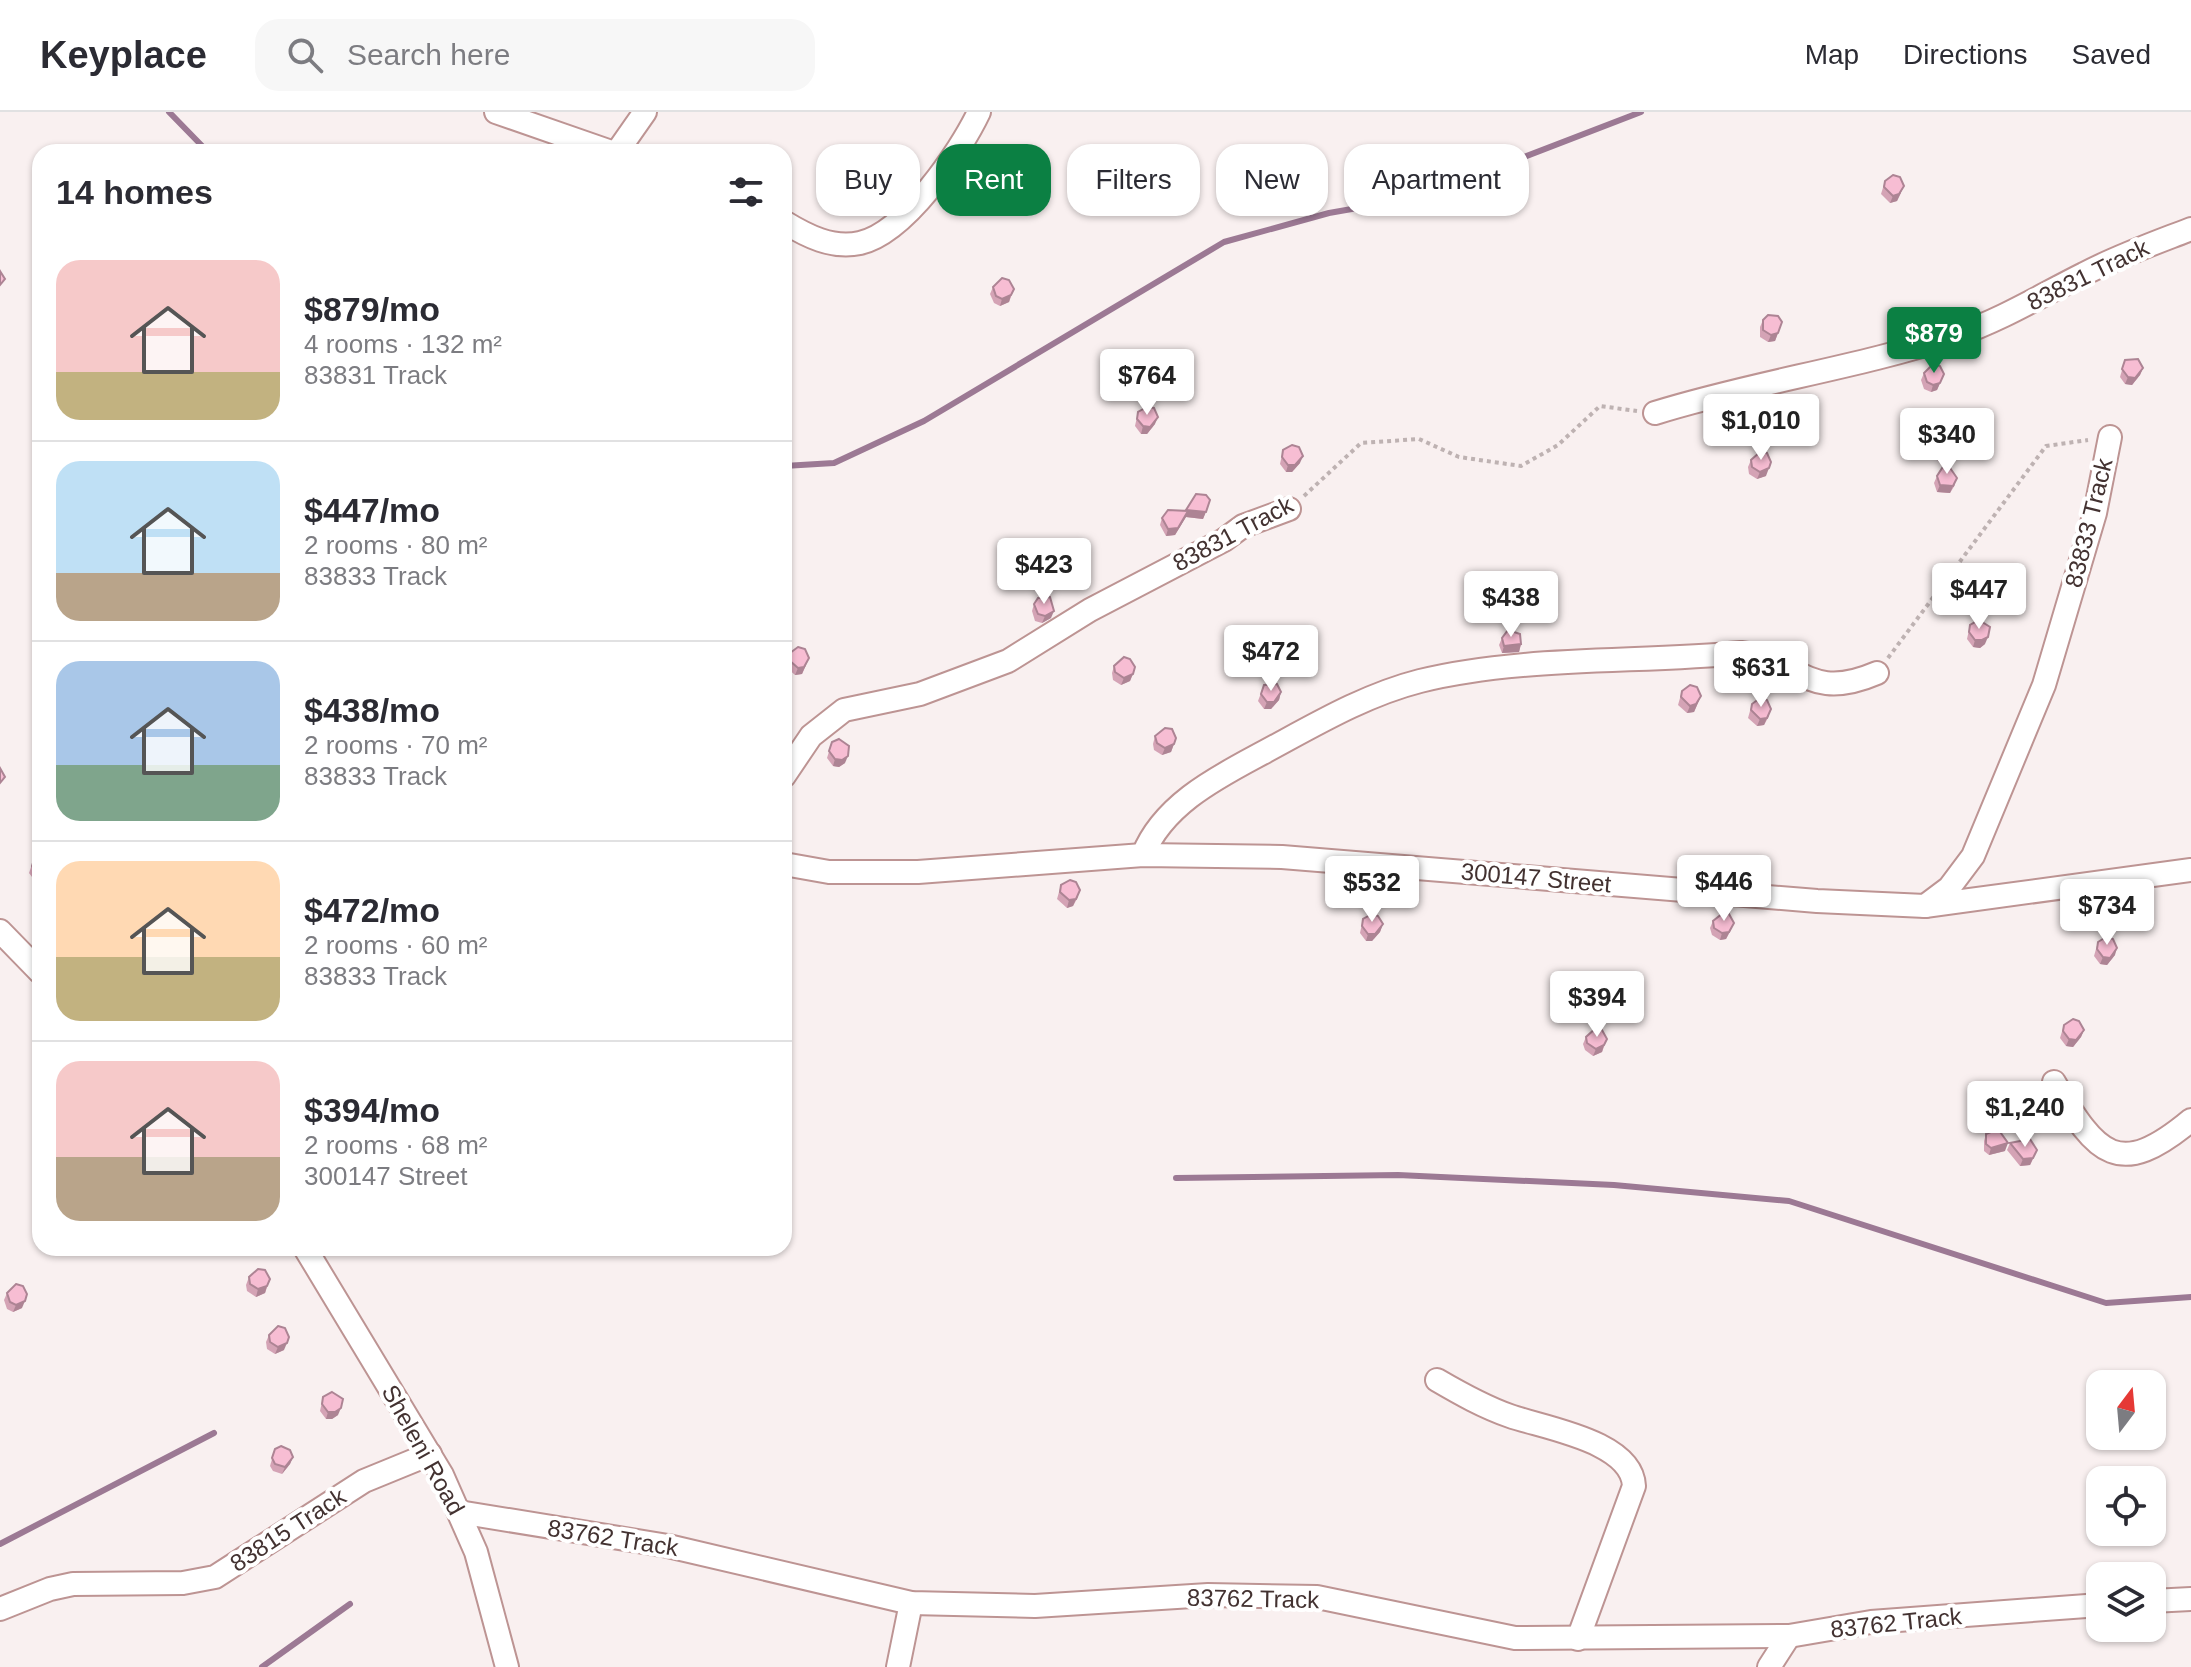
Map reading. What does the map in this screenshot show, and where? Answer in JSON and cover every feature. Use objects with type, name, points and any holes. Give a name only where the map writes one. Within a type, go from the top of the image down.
[{"type":"street","points":[[496,112],[588,144]]},
{"type":"street","points":[[623,144],[645,112]]},
{"type":"street","points":[[792,226],[827,242],[861,243],[881,234],[937,179],[968,135],[979,112]]},
{"type":"street","name":"83831 Track","points":[[1655,413],[1722,392],[1800,379],[1888,357],[1961,334],[2033,302],[2085,273],[2191,229]]},
{"type":"street","name":"83833 Track","points":[[1925,906],[1949,888],[1973,856],[2044,685],[2095,513],[2110,437]]},
{"type":"street","name":"83831 Track","points":[[792,764],[811,736],[844,710],[920,694],[1008,661],[1090,610],[1224,540],[1243,526],[1289,509]]},
{"type":"street","points":[[1143,855],[1152,833],[1214,779],[1364,700],[1421,681],[1566,663],[1741,653],[1769,658],[1802,678],[1834,686],[1877,673]]},
{"type":"street","name":"300147 Street","points":[[792,865],[829,872],[918,872],[1143,855],[1282,857],[1801,899],[1925,906],[2191,870]]},
{"type":"street","points":[[5,942],[32,965]]},
{"type":"street","points":[[2054,1082],[2074,1116],[2109,1150],[2120,1155],[2144,1153],[2191,1120]]},
{"type":"street","name":"Sheleni Road","points":[[310,1256],[430,1454],[459,1512],[476,1552],[507,1667]]},
{"type":"street","points":[[1437,1380],[1497,1411],[1572,1434],[1609,1451],[1630,1470],[1634,1486],[1578,1639]]},
{"type":"street","name":"83815 Track","points":[[0,1609],[50,1589],[73,1584],[183,1583],[215,1577],[364,1481],[430,1454]]},
{"type":"street","name":"83762 Track","points":[[459,1512],[668,1546],[911,1603],[1035,1606],[1208,1595],[1317,1597],[1515,1638],[1789,1636],[1871,1622],[2086,1606]]},
{"type":"street","points":[[2166,1600],[2191,1599]]},
{"type":"street","points":[[898,1667],[911,1603]]},
{"type":"street","points":[[1769,1667],[1789,1636]]},
{"type":"path","name":"83831 Track","points":[[1289,509],[1361,443],[1419,439],[1459,457],[1521,466],[1558,445],[1600,406],[1655,413]]},
{"type":"path","name":"83833 Track","points":[[1877,673],[2046,446],[2110,437]]},
{"type":"building","points":[[1893,175],[1900,177],[1904,186],[1899,194],[1893,196],[1884,187],[1885,181]]},
{"type":"building","points":[[1002,278],[1009,280],[1014,289],[1011,295],[1002,299],[996,296],[993,287]]},
{"type":"building","points":[[1768,315],[1778,316],[1782,322],[1778,333],[1771,335],[1763,330],[1763,320]]},
{"type":"building","points":[[2138,359],[2143,368],[2135,378],[2128,377],[2122,369],[2125,360]]},
{"type":"building","points":[[1933,364],[1940,366],[1944,374],[1940,383],[1933,385],[1927,382],[1924,373]]},
{"type":"building","points":[[1147,407],[1154,408],[1158,417],[1150,427],[1143,426],[1137,419],[1138,412]]},
{"type":"building","points":[[1945,436],[1956,443],[1948,464],[1936,448],[1939,438]]},
{"type":"building","points":[[1292,445],[1299,447],[1303,456],[1295,465],[1288,465],[1282,457],[1283,450]]},
{"type":"building","points":[[1760,452],[1767,453],[1771,462],[1769,468],[1760,472],[1752,467],[1751,460]]},
{"type":"building","points":[[1946,462],[1957,478],[1953,486],[1940,485],[1937,476]]},
{"type":"building","points":[[1196,494],[1206,495],[1210,500],[1206,512],[1186,510]]},
{"type":"building","points":[[1168,510],[1188,511],[1178,528],[1168,529],[1162,518]]},
{"type":"building","points":[[1050,597],[1054,611],[1045,616],[1038,614],[1034,604],[1038,598]]},
{"type":"building","points":[[1979,620],[1990,627],[1988,637],[1975,640],[1969,632],[1970,625]]},
{"type":"building","points":[[1508,630],[1520,634],[1521,644],[1504,646],[1502,638]]},
{"type":"building","points":[[798,647],[805,649],[809,658],[804,667],[798,668],[792,663],[792,652]]},
{"type":"building","points":[[1124,657],[1130,659],[1135,667],[1133,674],[1124,678],[1115,672],[1114,666]]},
{"type":"building","points":[[1277,684],[1281,692],[1274,702],[1267,702],[1261,694],[1264,685]]},
{"type":"building","points":[[1690,685],[1697,687],[1701,696],[1696,704],[1690,706],[1681,697],[1682,691]]},
{"type":"building","points":[[1760,698],[1767,700],[1771,709],[1767,718],[1760,719],[1751,710],[1752,704]]},
{"type":"building","points":[[1165,728],[1172,729],[1176,738],[1174,744],[1165,748],[1157,743],[1155,736]]},
{"type":"building","points":[[839,739],[849,746],[848,756],[842,760],[835,759],[829,751],[832,742]]},
{"type":"building","points":[[1070,880],[1076,882],[1080,890],[1076,899],[1069,900],[1060,892],[1061,885]]},
{"type":"building","points":[[1723,913],[1729,914],[1734,923],[1729,932],[1722,933],[1714,928],[1713,921]]},
{"type":"building","points":[[1372,914],[1378,916],[1383,924],[1375,934],[1368,934],[1362,926],[1363,919]]},
{"type":"building","points":[[2106,937],[2113,939],[2117,948],[2110,958],[2103,957],[2097,949],[2098,942]]},
{"type":"building","points":[[2073,1019],[2079,1021],[2084,1030],[2076,1040],[2069,1039],[2063,1031],[2064,1025]]},
{"type":"building","points":[[1596,1028],[1602,1030],[1607,1039],[1604,1045],[1596,1049],[1587,1043],[1586,1037]]},
{"type":"building","points":[[1998,1129],[2008,1143],[1991,1148],[1986,1144],[1986,1134]]},
{"type":"building","points":[[2030,1139],[2037,1150],[2033,1158],[2023,1159],[2010,1143]]},
{"type":"building","points":[[258,1269],[265,1270],[270,1279],[267,1286],[258,1289],[250,1284],[249,1277]]},
{"type":"building","points":[[16,1284],[23,1286],[27,1294],[25,1301],[16,1305],[10,1302],[7,1293]]},
{"type":"building","points":[[278,1326],[285,1328],[289,1337],[287,1343],[278,1347],[270,1342],[269,1335]]},
{"type":"building","points":[[332,1392],[343,1399],[341,1408],[328,1412],[322,1404],[323,1397]]},
{"type":"building","points":[[281,1446],[290,1450],[293,1457],[285,1467],[275,1464],[272,1458],[275,1449]]},
{"type":"waterway","points":[[169,112],[200,144]]},
{"type":"waterway","points":[[792,466],[834,463],[924,421],[1224,242],[1329,213],[1420,197],[1641,112]]},
{"type":"waterway","points":[[1176,1178],[1398,1175],[1614,1185],[1789,1201],[2106,1303],[2191,1297]]},
{"type":"waterway","points":[[0,1544],[214,1433]]},
{"type":"waterway","points":[[262,1667],[350,1604]]}]
